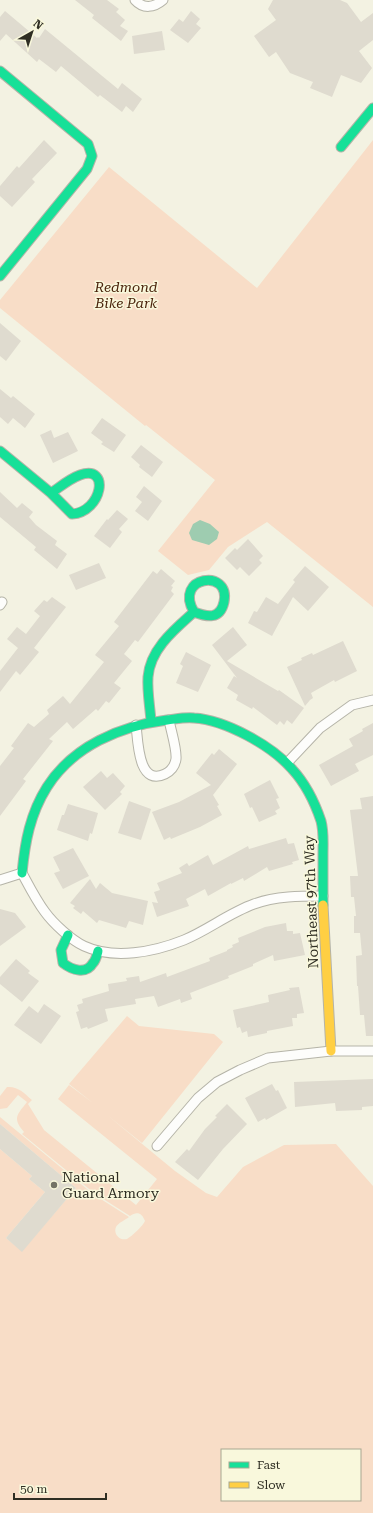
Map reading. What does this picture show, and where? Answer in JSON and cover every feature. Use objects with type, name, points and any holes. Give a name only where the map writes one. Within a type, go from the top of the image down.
[{"type":"street","points":[[135,0],[143,6],[148,7],[158,4],[162,0]]},
{"type":"street","points":[[0,71],[88,144],[92,152],[92,160],[87,169],[0,276]]},
{"type":"street","points":[[341,147],[373,108]]},
{"type":"street","points":[[0,451],[51,493],[69,512],[78,514],[83,511],[99,495],[101,487],[100,482],[95,476],[87,473],[51,493]]},
{"type":"street","points":[[204,580],[209,580],[219,585],[223,590],[225,601],[220,611],[205,617],[194,612],[189,602],[189,596],[194,586],[204,580]]},
{"type":"street","points":[[152,721],[148,676],[153,660],[163,642],[194,612]]},
{"type":"street","points":[[287,763],[320,728],[352,705],[373,700]]},
{"type":"street","name":"Northeast 97th Way","points":[[22,873],[25,843],[36,805],[56,775],[79,753],[91,744],[104,737],[136,725],[152,721],[194,718],[224,726],[256,741],[287,763],[310,796],[323,829],[323,896],[331,1052]]},
{"type":"street","points":[[136,725],[144,769],[152,774],[162,775],[170,770],[176,757],[169,720]]},
{"type":"street","points":[[0,880],[22,873],[45,913],[68,935],[82,946],[98,951],[123,953],[154,950],[184,940],[255,903],[280,898],[323,896]]},
{"type":"street","points":[[68,935],[61,950],[63,963],[72,970],[84,970],[93,964],[98,951]]},
{"type":"street","points":[[157,1146],[198,1098],[217,1082],[268,1058],[331,1052],[373,1051]]},
{"type":"green space","name":"Redmond Bike Park","points":[[373,140],[373,607],[267,522],[228,547],[209,570],[188,575],[158,551],[215,480],[146,425],[145,426],[0,308],[0,300],[109,167],[257,288]]},
{"type":"green space","points":[[127,1016],[139,1026],[214,1034],[223,1042],[142,1143],[107,1115],[175,1171],[206,1193],[217,1197],[243,1167],[284,1145],[336,1144],[373,1186],[373,1513],[0,1513],[0,1149],[32,1176],[29,1179],[45,1192],[6,1238],[22,1251],[76,1188],[0,1124],[0,1117],[93,1194],[129,1217],[116,1227],[115,1232],[120,1238],[127,1239],[132,1236],[145,1221],[141,1215],[137,1213],[130,1216],[94,1193],[22,1134],[24,1132],[18,1123],[17,1117],[27,1102],[18,1095],[7,1108],[0,1109],[0,1096],[7,1087],[11,1087],[18,1089],[32,1100],[28,1104],[44,1130],[136,1205],[157,1179],[58,1099],[69,1085],[93,1103],[69,1084]]},
{"type":"shaded area","points":[[200,520],[210,524],[219,532],[217,539],[209,545],[192,540],[189,533],[193,524]]},
{"type":"building","points":[[75,0],[107,0],[119,9],[116,12],[125,20],[120,26],[128,31],[121,41],[92,18],[94,15]]},
{"type":"building","points":[[273,0],[340,0],[347,3],[361,22],[373,13],[373,40],[359,51],[372,68],[361,83],[341,75],[332,97],[310,88],[313,82],[290,73],[276,52],[269,57],[254,36],[276,20],[268,9]]},
{"type":"building","points":[[5,11],[37,38],[39,38],[45,29],[118,89],[122,83],[142,99],[133,112],[126,106],[122,112],[100,95],[98,97],[61,66],[56,72],[39,59],[37,62],[6,34],[0,41],[0,17]]},
{"type":"building","points":[[191,11],[200,19],[196,24],[201,28],[188,43],[170,30],[179,19],[183,22]]},
{"type":"building","points":[[162,31],[165,50],[134,54],[132,36]]},
{"type":"building","points":[[44,140],[57,153],[32,179],[35,182],[12,207],[0,196],[0,186],[17,166],[19,168]]},
{"type":"building","points":[[0,323],[21,341],[6,361],[0,356]]},
{"type":"building","points":[[0,389],[11,398],[13,396],[35,414],[25,428],[13,418],[8,424],[0,417]]},
{"type":"building","points":[[102,418],[126,435],[114,452],[101,444],[103,442],[91,433]]},
{"type":"building","points":[[51,430],[54,438],[68,432],[78,451],[53,463],[40,435]]},
{"type":"building","points":[[141,445],[163,462],[152,477],[139,467],[140,465],[131,457]]},
{"type":"building","points":[[144,486],[162,501],[148,521],[135,511],[142,502],[136,497]]},
{"type":"building","points":[[0,492],[17,508],[22,503],[33,512],[29,517],[36,525],[57,541],[55,545],[67,554],[57,569],[34,550],[36,547],[0,517]]},
{"type":"building","points":[[117,510],[128,519],[119,529],[122,532],[110,548],[94,536],[107,519],[108,520]]},
{"type":"building","points":[[248,539],[263,556],[259,560],[262,563],[249,576],[240,567],[237,570],[225,558],[235,548],[237,550]]},
{"type":"building","points":[[99,563],[106,578],[76,590],[69,575]]},
{"type":"building","points":[[305,566],[329,587],[308,611],[293,597],[272,636],[248,623],[254,611],[257,612],[266,597],[278,604],[295,582],[293,580]]},
{"type":"building","points":[[161,569],[175,581],[171,586],[173,587],[171,591],[174,594],[138,642],[135,640],[124,654],[132,661],[114,683],[121,688],[109,703],[106,701],[98,711],[96,709],[73,729],[67,722],[49,739],[53,741],[23,779],[26,781],[0,816],[0,766],[14,748],[11,746],[28,723],[34,727],[49,714],[47,710],[63,696],[70,704],[104,662],[95,655],[119,626],[114,622],[153,571],[157,574]]},
{"type":"building","points":[[52,597],[66,607],[34,648],[39,652],[20,675],[16,671],[0,692],[0,671],[18,648],[7,639],[17,627],[26,634],[40,616],[34,611],[44,600],[47,602]]},
{"type":"building","points":[[233,627],[247,645],[227,661],[278,691],[279,690],[304,708],[292,724],[287,720],[284,725],[280,721],[277,725],[253,707],[252,709],[236,700],[238,695],[227,688],[234,676],[237,678],[212,645]]},
{"type":"building","points":[[343,641],[357,671],[335,682],[334,680],[311,693],[313,698],[305,706],[287,667],[302,660],[301,658],[312,653],[313,655]]},
{"type":"building","points":[[186,652],[211,665],[198,692],[176,683],[183,666],[180,664]]},
{"type":"building","points":[[373,723],[373,755],[355,764],[359,771],[331,786],[319,765],[353,746],[349,739]]},
{"type":"building","points":[[219,749],[237,764],[213,795],[219,805],[217,806],[222,815],[200,827],[171,839],[170,837],[164,840],[152,812],[179,802],[211,785],[196,773],[212,753],[214,755]]},
{"type":"building","points":[[101,771],[107,778],[113,773],[125,786],[120,792],[122,794],[105,810],[83,787]]},
{"type":"building","points":[[270,780],[279,798],[276,799],[280,808],[275,811],[277,814],[259,822],[252,807],[250,808],[244,794]]},
{"type":"building","points":[[373,796],[373,1036],[366,1036],[364,1015],[360,1015],[357,986],[356,956],[362,955],[360,933],[354,933],[354,916],[356,916],[354,897],[351,897],[350,876],[358,876],[350,810],[362,809],[360,798]]},
{"type":"building","points":[[129,801],[151,809],[141,840],[118,833]]},
{"type":"building","points":[[68,804],[98,813],[92,834],[90,833],[88,841],[57,830],[62,815],[64,815]]},
{"type":"building","points":[[286,838],[288,844],[294,843],[299,860],[292,862],[293,864],[269,871],[267,867],[244,881],[243,878],[208,896],[205,889],[186,899],[189,906],[157,917],[152,902],[158,903],[154,892],[160,890],[157,883],[182,873],[179,868],[187,863],[189,866],[208,855],[213,865],[248,846],[249,849]]},
{"type":"building","points":[[73,848],[89,876],[63,889],[54,873],[60,871],[53,857]]},
{"type":"building","points":[[90,879],[96,889],[100,883],[112,893],[148,901],[143,925],[129,921],[126,928],[99,920],[97,923],[83,911],[81,914],[73,908],[75,906],[70,903]]},
{"type":"building","points":[[0,909],[15,913],[26,927],[0,946]]},
{"type":"building","points":[[286,923],[287,931],[293,931],[293,934],[300,933],[305,955],[274,961],[273,955],[253,964],[253,966],[228,976],[229,978],[190,993],[192,999],[181,1003],[180,999],[158,1007],[154,996],[135,999],[136,1004],[105,1009],[108,1021],[88,1029],[87,1027],[81,1029],[76,1012],[79,1011],[77,1005],[83,1003],[82,999],[109,991],[108,984],[127,981],[126,978],[139,976],[140,982],[166,973],[167,977],[210,961],[209,958],[233,947],[232,945],[239,942],[238,938],[265,927]]},
{"type":"building","points":[[16,959],[30,971],[28,973],[39,981],[22,1002],[0,984],[0,977]]},
{"type":"building","points":[[299,987],[304,1013],[297,1014],[297,1018],[292,1018],[293,1026],[267,1031],[267,1033],[248,1037],[247,1031],[242,1033],[240,1027],[237,1028],[233,1010],[269,1002],[268,995],[290,990],[289,988]]},
{"type":"building","points":[[44,1004],[61,1016],[41,1044],[14,1025],[29,1006],[38,1013]]},
{"type":"building","points":[[373,1079],[373,1106],[362,1107],[362,1110],[336,1111],[335,1103],[295,1107],[294,1082]]},
{"type":"building","points":[[272,1084],[276,1091],[278,1090],[287,1108],[266,1120],[265,1118],[258,1122],[245,1098]]},
{"type":"building","points":[[227,1104],[247,1124],[223,1149],[198,1180],[175,1162],[187,1149],[189,1151],[205,1129],[217,1117],[215,1116]]},
{"type":"building","name":"National Guard Armory","points":[[0,1124],[76,1188],[22,1252],[6,1238],[45,1192],[29,1179],[32,1176],[0,1149]]},
{"type":"traffic: fast","points":[[0,71],[88,144],[92,156],[87,169],[0,276]]},
{"type":"traffic: fast","points":[[341,147],[373,108]]},
{"type":"traffic: fast","points":[[0,451],[51,493],[72,514],[82,511],[90,506],[96,498],[99,490],[99,482],[96,476],[90,473],[80,475],[68,481],[51,493]]},
{"type":"traffic: fast","points":[[151,721],[148,677],[153,657],[165,640],[194,612],[208,616],[212,616],[219,612],[224,602],[224,591],[219,584],[212,581],[204,581],[196,584],[191,590],[190,600],[194,612]]},
{"type":"traffic: fast","points":[[22,873],[29,828],[36,807],[47,787],[70,760],[99,740],[132,727],[167,720],[194,718],[219,723],[247,735],[283,760],[301,780],[313,800],[322,825],[323,905]]},
{"type":"traffic: fast","points":[[68,935],[61,950],[63,963],[70,968],[79,970],[87,969],[95,960],[98,951]]},
{"type":"traffic: slow","points":[[323,905],[331,1051]]},
{"type":"place","name":"National Guard Armory","points":[[54,1185]]}]
